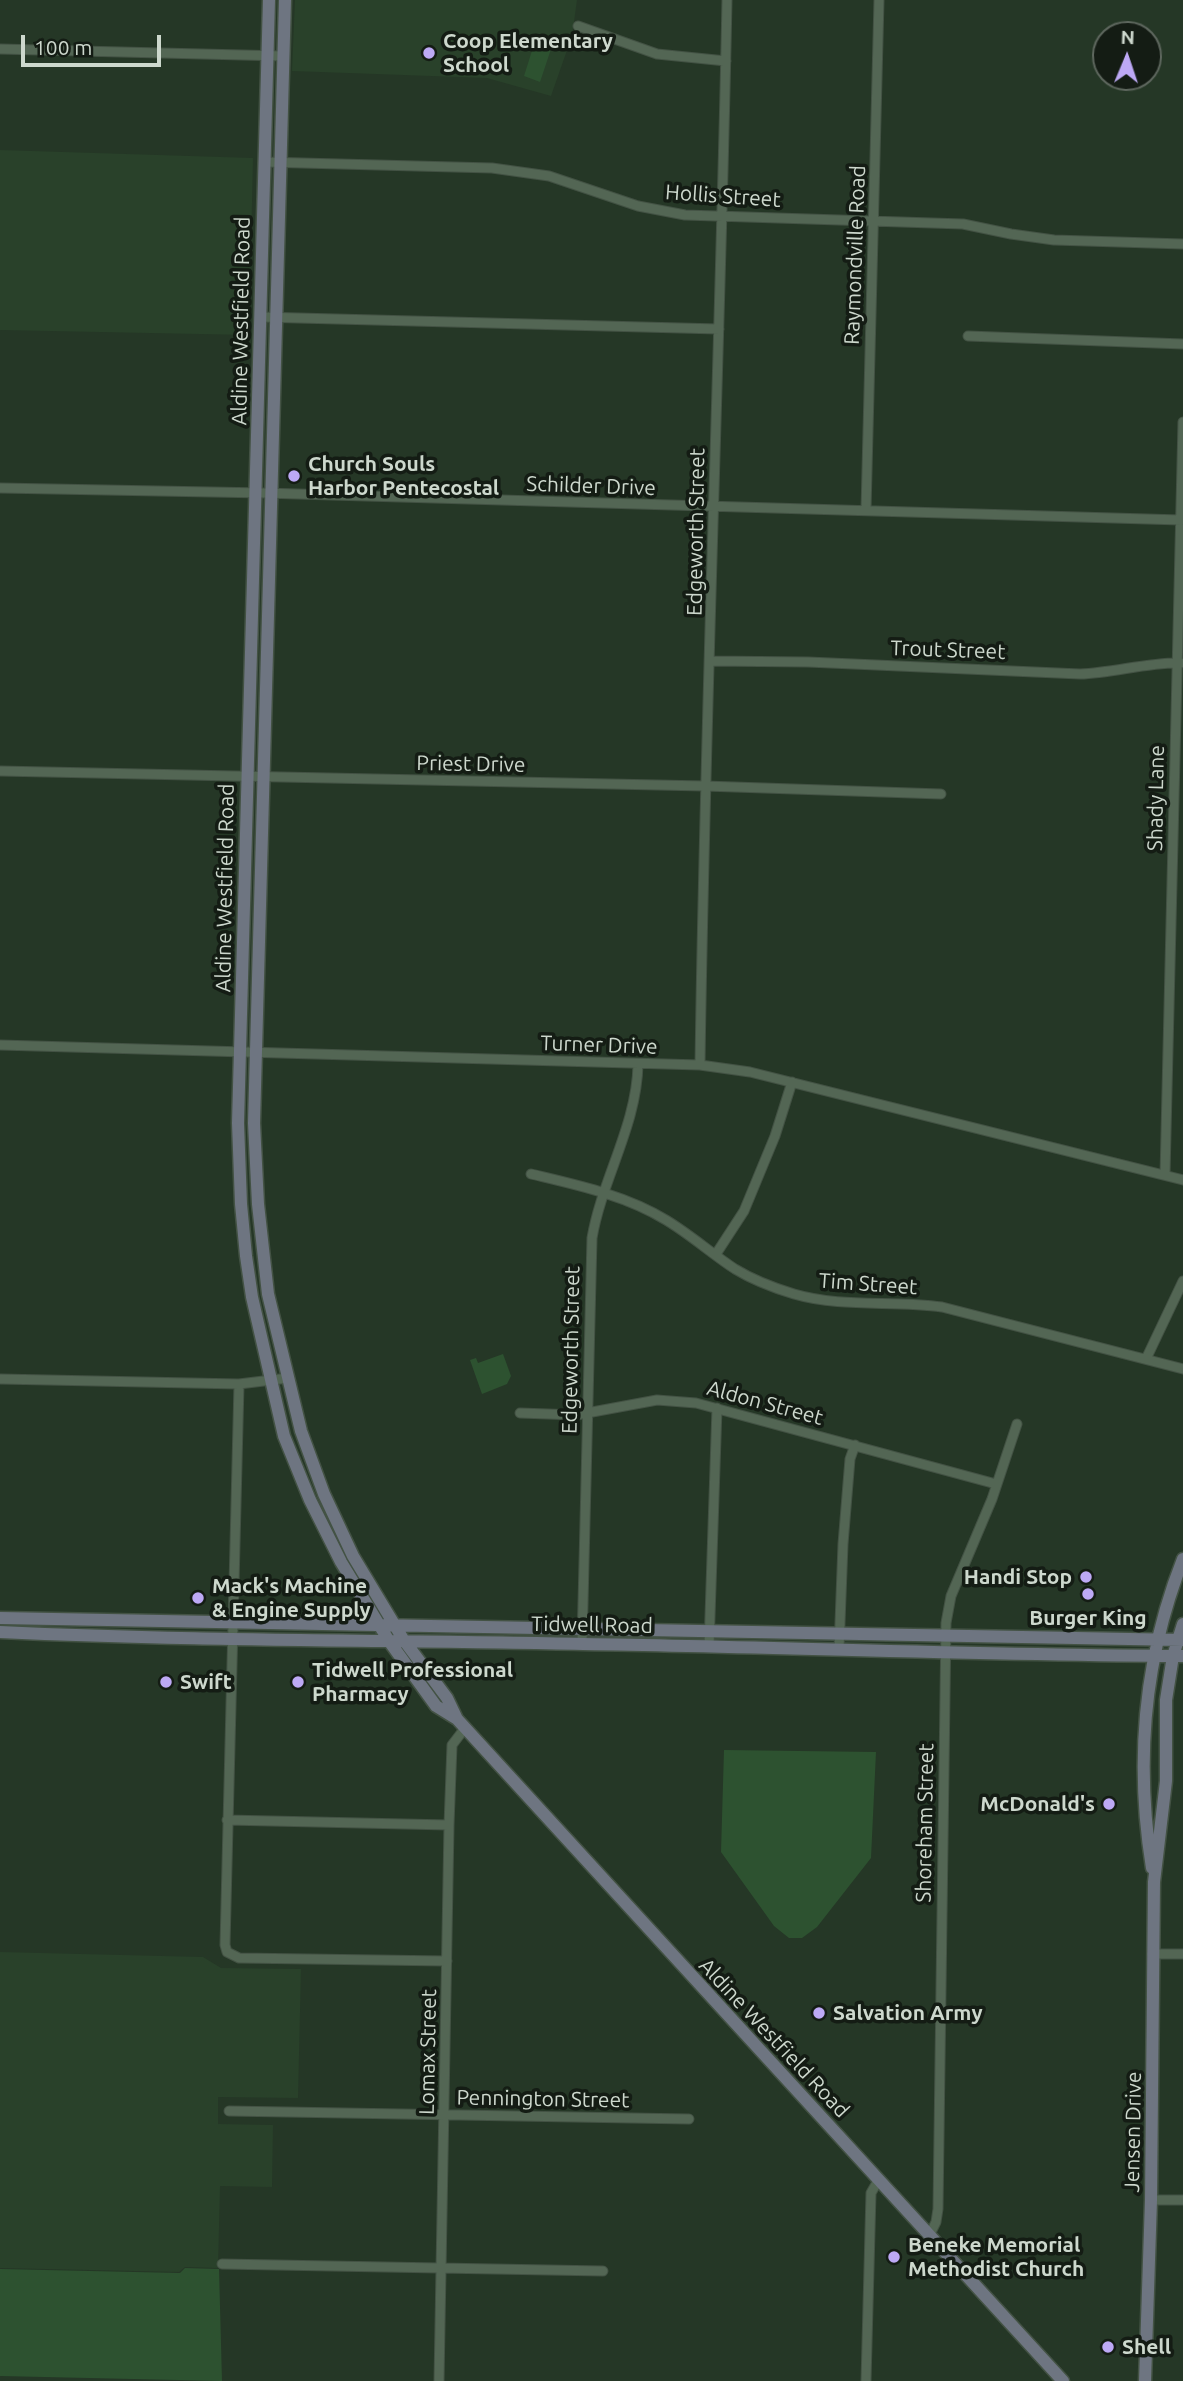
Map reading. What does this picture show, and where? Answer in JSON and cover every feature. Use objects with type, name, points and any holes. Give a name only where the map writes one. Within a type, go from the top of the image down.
[{"type":"main road","name":"Aldine Westfield Road","points":[[269,0],[238,1123],[242,1228],[252,1297],[284,1436],[310,1500],[341,1562],[389,1641],[436,1706],[461,1723]]},
{"type":"main road","name":"Aldine Westfield Road","points":[[285,0],[254,1123],[260,1227],[268,1294],[301,1431],[324,1494],[353,1556],[405,1642],[447,1698],[461,1723],[1063,2381]]},
{"type":"main road","points":[[262,233],[278,233]]},
{"type":"main road","points":[[251,633],[267,633]]},
{"type":"main road","points":[[245,911],[261,911]]},
{"type":"main road","points":[[310,1500],[324,1494]]},
{"type":"main road","name":"Jensen Drive","points":[[1154,1882],[1145,1822],[1143,1777],[1146,1703],[1153,1656],[1167,1600],[1183,1559]]},
{"type":"main road","name":"Tidwell Road","points":[[0,1618],[1180,1640]]},
{"type":"main road","points":[[109,1637],[112,1620]]},
{"type":"main road","name":"Jensen Drive","points":[[1145,2381],[1151,2200],[1154,1882],[1164,1811],[1166,1700],[1178,1656],[1183,1624]]},
{"type":"main road","name":"Tidwell Road","points":[[0,1632],[109,1637],[1178,1656]]},
{"type":"street","name":"Edgeworth Street","points":[[700,1065],[727,0]]},
{"type":"street","name":"Raymondville Road","points":[[866,510],[879,0]]},
{"type":"street","points":[[578,26],[657,54],[726,61]]},
{"type":"street","points":[[0,49],[283,55]]},
{"type":"street","name":"Hollis Street","points":[[264,162],[492,168],[527,172],[579,185],[638,206],[685,215],[973,225],[1054,240],[1183,244]]},
{"type":"street","points":[[260,317],[719,329]]},
{"type":"street","points":[[968,336],[1183,344]]},
{"type":"street","name":"Shady Lane","points":[[1165,1175],[1180,663],[1183,422]]},
{"type":"street","name":"Schilder Drive","points":[[0,488],[1181,520]]},
{"type":"street","name":"Trout Street","points":[[711,661],[808,662],[1080,674],[1154,663],[1180,663]]},
{"type":"street","name":"Priest Drive","points":[[0,771],[705,786],[941,794]]},
{"type":"street","name":"Turner Drive","points":[[0,1045],[700,1065],[750,1072],[792,1082],[1183,1180]]},
{"type":"street","name":"Edgeworth Street","points":[[582,1644],[592,1238],[632,1108],[638,1064]]},
{"type":"street","points":[[716,1254],[744,1211],[775,1136],[792,1082]]},
{"type":"street","name":"Tim Street","points":[[531,1174],[604,1192],[664,1218],[749,1277],[793,1294],[830,1302],[914,1303],[942,1307],[1183,1369]]},
{"type":"street","points":[[1146,1359],[1183,1281]]},
{"type":"street","points":[[0,1378],[239,1384],[288,1378]]},
{"type":"street","points":[[239,1384],[227,1820],[227,1952],[239,1958],[447,1961]]},
{"type":"street","name":"Aldon Street","points":[[520,1413],[587,1414],[657,1400],[696,1403],[996,1485]]},
{"type":"street","points":[[709,1646],[717,1408]]},
{"type":"street","name":"Shoreham Street","points":[[930,2234],[938,2209],[945,1636],[951,1596],[996,1485],[1017,1424]]},
{"type":"street","points":[[839,1649],[843,1544],[850,1459],[855,1445]]},
{"type":"street","name":"Lomax Street","points":[[439,2381],[449,1825],[452,1745],[461,1723]]},
{"type":"street","points":[[227,1820],[449,1825]]},
{"type":"street","points":[[1153,1954],[1183,1954]]},
{"type":"street","name":"Pennington Street","points":[[229,2111],[689,2119]]},
{"type":"street","points":[[866,2381],[871,2193],[878,2179]]},
{"type":"street","points":[[1151,2200],[1183,2200]]},
{"type":"street","points":[[222,2264],[603,2271]]},
{"type":"shaded area","name":"Coop Elementary School","points":[[295,0],[577,0],[572,36],[551,96],[487,78],[292,71]]},
{"type":"shaded area","points":[[541,36],[553,43],[540,82],[524,76],[536,38]]},
{"type":"shaded area","points":[[0,150],[253,158],[249,335],[0,330]]},
{"type":"shaded area","points":[[503,1354],[511,1376],[507,1384],[482,1394],[470,1360],[476,1358],[478,1363]]},
{"type":"shaded area","points":[[724,1750],[876,1752],[871,1858],[817,1927],[802,1938],[789,1938],[774,1926],[721,1852]]},
{"type":"shaded area","points":[[0,1952],[203,1957],[221,1968],[301,1969],[298,2098],[218,2097],[218,2124],[273,2125],[272,2187],[220,2186],[218,2268],[185,2267],[179,2272],[0,2268]]},
{"type":"shaded area","points":[[185,2268],[219,2269],[222,2381],[0,2376],[0,2269],[180,2273]]},
{"type":"place","name":"Coop Elementary School","points":[[429,53]]},
{"type":"place","name":"Church Souls Harbor Pentecostal","points":[[294,476]]},
{"type":"place","name":"Handi Stop","points":[[1086,1577]]},
{"type":"place","name":"Burger King","points":[[1088,1594]]},
{"type":"place","name":"Mack's Machine & Engine Supply","points":[[198,1598]]},
{"type":"place","name":"Swift","points":[[166,1682]]},
{"type":"place","name":"Tidwell Professional Pharmacy","points":[[298,1682]]},
{"type":"place","name":"McDonald's","points":[[1109,1804]]},
{"type":"place","name":"Salvation Army","points":[[819,2013]]},
{"type":"place","name":"Beneke Memorial Methodist Church","points":[[894,2257]]},
{"type":"place","name":"Shell","points":[[1108,2347]]}]
